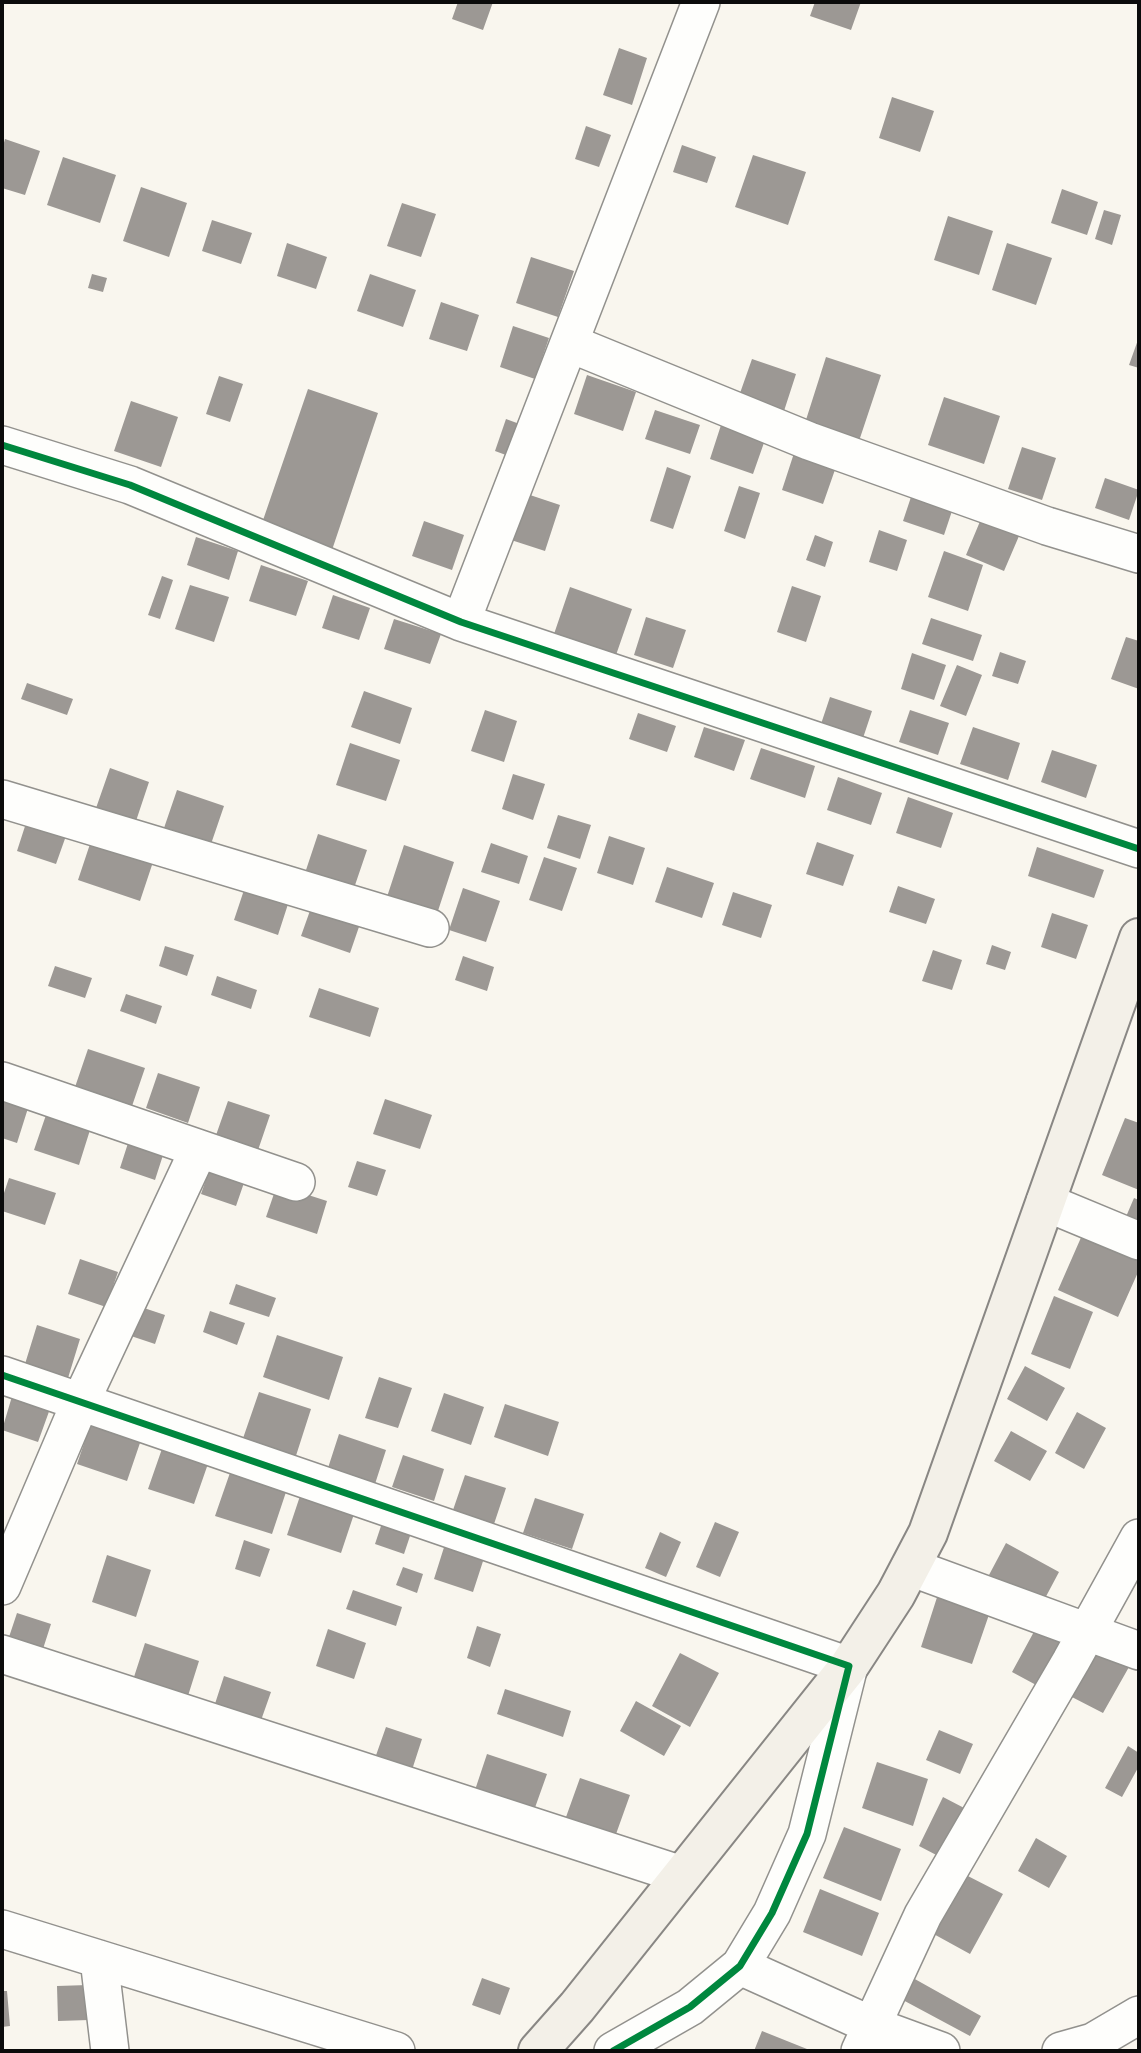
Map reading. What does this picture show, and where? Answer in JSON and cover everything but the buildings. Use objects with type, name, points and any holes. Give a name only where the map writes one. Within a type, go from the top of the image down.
[{"type":"main road","points":[[538,2051],[578,2007],[849,1666],[896,1594],[928,1533],[1139,938]]},
{"type":"street","points":[[461,622],[701,2]]},
{"type":"street","points":[[569,344],[809,441],[1047,526],[1139,554]]},
{"type":"street","points":[[2,445],[130,485],[461,622],[1139,849]]},
{"type":"street","points":[[2,799],[430,928]]},
{"type":"street","points":[[2,1081],[296,1182]]},
{"type":"street","points":[[2,1586],[80,1403],[199,1149]]},
{"type":"street","points":[[1045,1202],[1139,1241]]},
{"type":"street","points":[[2,1375],[849,1666],[807,1833],[772,1913],[740,1966],[690,2007],[613,2051]]},
{"type":"street","points":[[867,2038],[934,1894],[1139,1538]]},
{"type":"street","points":[[909,1567],[1139,1651]]},
{"type":"street","points":[[2,1654],[682,1875]]},
{"type":"street","points":[[2,1928],[396,2051]]},
{"type":"street","points":[[99,1959],[110,2051]]},
{"type":"street","points":[[740,1966],[867,2038],[941,2051]]},
{"type":"street","points":[[1061,2051],[1093,2042],[1139,2015]]},
{"type":"cycle path","points":[[2,445],[130,485],[461,622],[1139,849]]},
{"type":"cycle path","points":[[2,1375],[849,1666],[807,1834],[772,1913],[740,1966],[690,2007],[613,2051]]}]
